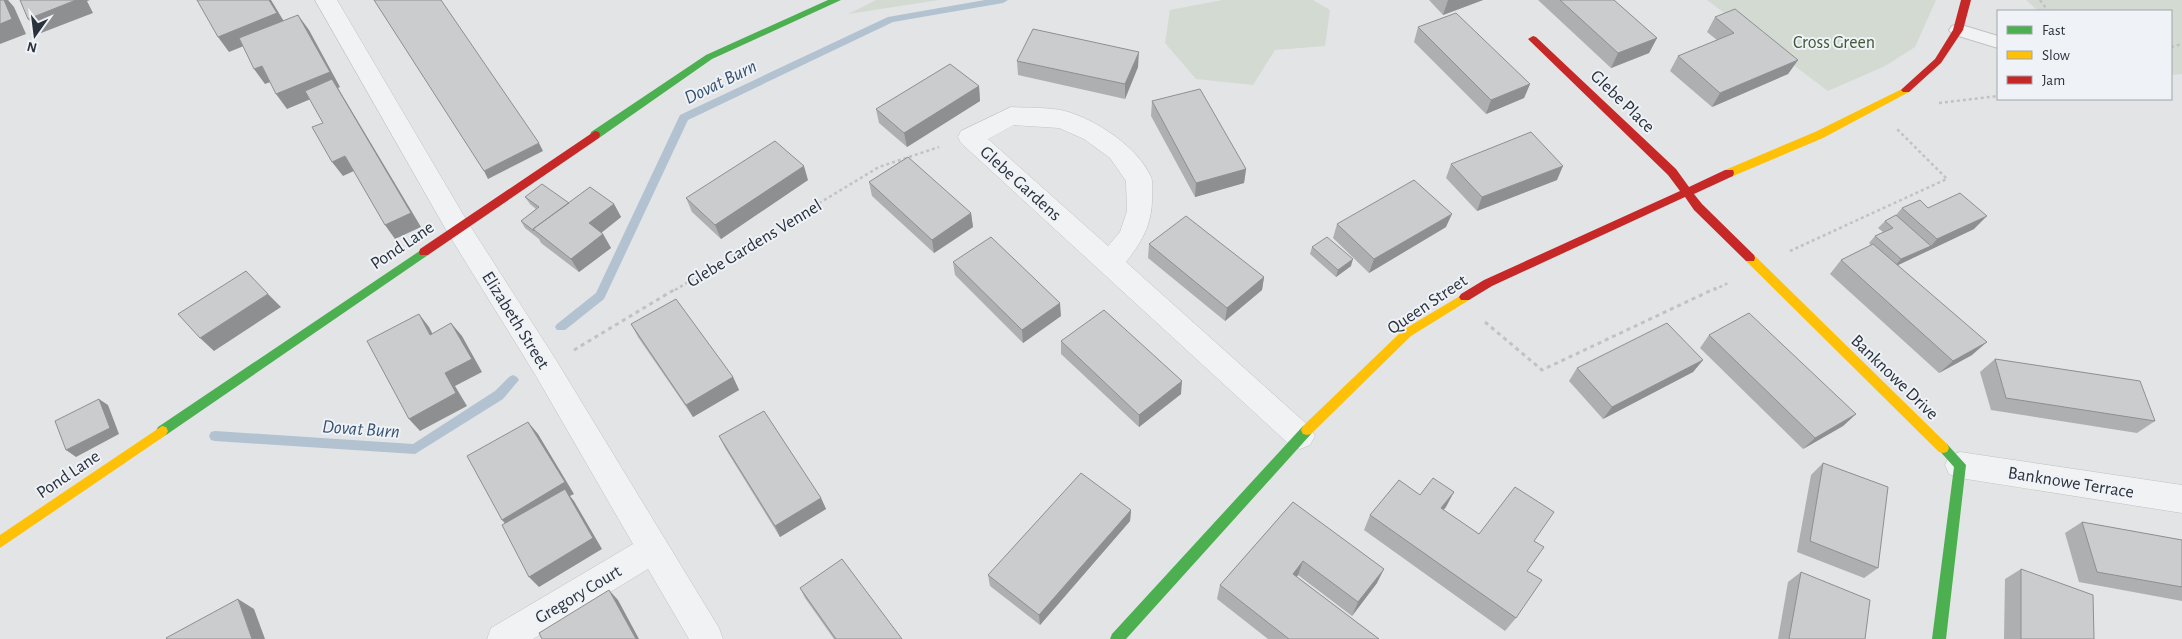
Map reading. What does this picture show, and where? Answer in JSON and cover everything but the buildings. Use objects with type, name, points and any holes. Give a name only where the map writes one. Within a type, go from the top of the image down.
[{"type":"street","name":"Elizabeth Street","points":[[326,0],[458,228],[546,368],[707,639]]},
{"type":"street","name":"Pond Lane","points":[[0,542],[709,57],[836,0]]},
{"type":"street","name":"Queen Street","points":[[1117,639],[1300,436],[1407,333],[1488,283],[1686,191],[1819,135],[1908,90],[1938,62],[1958,30],[1966,0]]},
{"type":"street","name":"Glebe Place","points":[[1533,39],[1672,172],[1686,191]]},
{"type":"street","name":"Glebe Gardens","points":[[1109,263],[1131,237],[1140,211],[1139,179],[1119,152],[1093,133],[1062,119],[1011,116],[970,137],[1109,263],[1300,436]]},
{"type":"street","name":"Banknowe Drive","points":[[1686,191],[1698,207],[1960,465]]},
{"type":"street","name":"Banknowe Terrace","points":[[1960,465],[2182,499]]},
{"type":"street","points":[[1940,638],[1960,465]]},
{"type":"street","name":"Gregory Court","points":[[503,639],[653,549]]},
{"type":"lane","points":[[1958,30],[1997,42]]},
{"type":"path","name":"Glebe Gardens Vennel","points":[[546,368],[879,167],[970,137]]},
{"type":"green space","points":[[876,0],[939,0],[848,14]]},
{"type":"green space","points":[[1222,0],[1313,0],[1330,10],[1325,46],[1275,50],[1253,85],[1196,79],[1165,43],[1170,10]]},
{"type":"green space","name":"Cross Green","points":[[1707,0],[1936,0],[1915,47],[1885,66],[1828,91]]},
{"type":"green space","points":[[2026,0],[2182,0],[2182,74],[2172,75],[2172,10],[2037,10]]},
{"type":"waterway","name":"Dovat Burn","points":[[561,327],[600,296],[684,118],[891,19],[1003,0]]},
{"type":"waterway","name":"Dovat Burn","points":[[215,436],[415,449],[499,395],[513,380]]},
{"type":"traffic: fast","points":[[595,135],[709,57],[836,0]]},
{"type":"traffic: fast","points":[[162,431],[424,252]]},
{"type":"traffic: fast","points":[[1117,639],[1307,430]]},
{"type":"traffic: fast","points":[[1939,639],[1960,465],[1943,448]]},
{"type":"traffic: slow","points":[[1729,173],[1819,135],[1906,90]]},
{"type":"traffic: slow","points":[[1750,258],[1943,448]]},
{"type":"traffic: slow","points":[[1307,430],[1407,333],[1465,297]]},
{"type":"traffic: slow","points":[[0,542],[162,431]]},
{"type":"traffic: jam","points":[[1906,90],[1938,61],[1958,30],[1966,0]]},
{"type":"traffic: jam","points":[[1533,39],[1672,172],[1698,207],[1750,258]]},
{"type":"traffic: jam","points":[[424,252],[595,135]]},
{"type":"traffic: jam","points":[[1465,297],[1488,283],[1729,173]]}]
